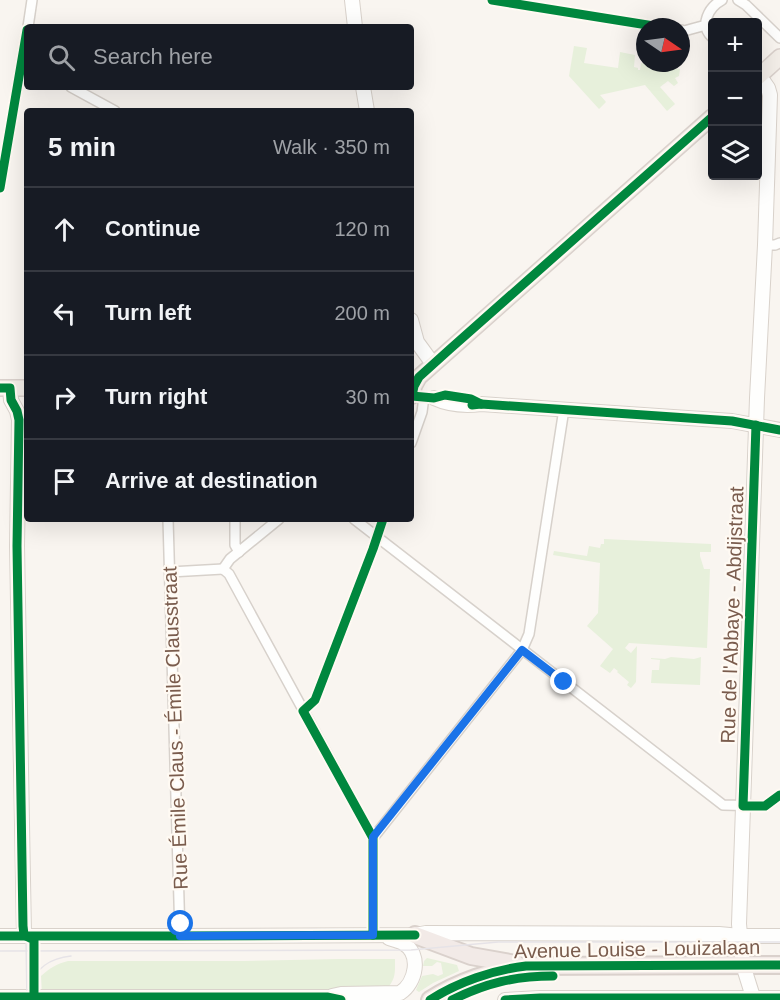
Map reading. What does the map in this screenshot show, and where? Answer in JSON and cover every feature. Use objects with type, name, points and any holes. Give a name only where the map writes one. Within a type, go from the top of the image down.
[{"type":"highway","points":[[415,935],[471,956],[526,966]]},
{"type":"highway","name":"Avenue Louise - Louizalaan","points":[[452,1000],[513,978],[744,970],[780,965]]},
{"type":"highway","name":"Avenue Louise - Louizalaan","points":[[430,1000],[450,989],[490,973],[526,966],[744,970],[780,975]]},
{"type":"main road","points":[[352,0],[355,24]]},
{"type":"main road","points":[[762,73],[780,57]]},
{"type":"main road","name":"Rue de l'Abbaye - Abdijstraat","points":[[753,999],[744,970],[739,924],[770,95],[762,81]]},
{"type":"main road","points":[[364,90],[366,108]]},
{"type":"main road","points":[[708,121],[419,376],[414,386],[420,396],[445,395],[471,399],[481,404],[732,421],[780,430]]},
{"type":"main road","points":[[414,331],[417,342],[433,364]]},
{"type":"main road","points":[[24,388],[5,388],[19,420],[17,546],[24,935]]},
{"type":"main road","name":"Avenue Louise - Louizalaan","points":[[0,936],[415,935],[426,933],[695,933],[780,936]]},
{"type":"main road","points":[[330,999],[341,994],[400,993],[406,989],[415,967],[413,954],[403,943],[377,935]]},
{"type":"main road","points":[[0,997],[18,999],[341,1000]]},
{"type":"main road","points":[[505,1000],[780,998]]},
{"type":"street","points":[[28,24],[32,0]]},
{"type":"street","points":[[492,0],[636,23]]},
{"type":"street","points":[[708,30],[706,25],[709,3],[722,0]]},
{"type":"street","points":[[738,0],[780,38]]},
{"type":"street","points":[[690,29],[706,25]]},
{"type":"street","points":[[0,188],[24,64]]},
{"type":"street","points":[[76,90],[110,108]]},
{"type":"street","points":[[765,244],[780,243]]},
{"type":"street","points":[[414,435],[422,412],[420,396]]},
{"type":"street","points":[[373,837],[522,650],[529,634],[564,409]]},
{"type":"street","name":"Rue Émile Claus - Émile Clausstraat","points":[[168,522],[180,936]]},
{"type":"street","points":[[235,522],[235,545],[239,552]]},
{"type":"street","points":[[223,569],[230,559],[275,522]]},
{"type":"street","points":[[358,522],[723,805],[765,806],[780,795]]},
{"type":"street","points":[[303,711],[315,700],[382,522]]},
{"type":"street","points":[[170,572],[223,569],[229,574],[373,837],[377,935]]},
{"type":"green space","points":[[574,46],[587,48],[584,63],[618,68],[620,52],[635,55],[636,72],[680,72],[679,76],[675,78],[678,83],[674,86],[668,81],[660,87],[675,104],[667,111],[645,85],[600,95],[606,102],[599,109],[569,76]]},
{"type":"green space","points":[[604,539],[711,544],[711,552],[700,552],[704,569],[710,569],[707,648],[629,643],[625,648],[631,653],[637,646],[636,682],[631,688],[627,685],[629,682],[614,668],[610,673],[600,666],[613,649],[587,626],[598,613],[600,563],[553,555],[554,551],[587,556],[589,546],[600,548],[601,544],[604,544]]},
{"type":"green space","points":[[701,657],[700,685],[651,683],[652,670],[659,670],[660,660],[651,658],[694,659]]},
{"type":"green space","points":[[427,958],[457,965],[459,971],[419,992],[416,990],[422,976],[443,974],[441,963],[423,966]]},
{"type":"green space","points":[[395,959],[395,972],[387,989],[42,994],[41,976],[60,963],[68,961]]},
{"type":"tram line","points":[[0,388],[10,395],[16,404],[22,425],[20,578],[27,1000]]},
{"type":"tram line","points":[[0,951],[411,950],[498,942],[780,942]]},
{"type":"tram line","points":[[29,988],[35,975],[45,965],[71,956]]},
{"type":"cycle path","points":[[492,0],[636,23]]},
{"type":"cycle path","points":[[0,188],[24,48]]},
{"type":"cycle path","points":[[414,386],[419,377],[708,121]]},
{"type":"cycle path","points":[[0,388],[10,388],[11,400],[19,420],[17,546],[23,926],[24,935],[34,940],[34,1000]]},
{"type":"cycle path","points":[[414,396],[434,398],[445,395],[471,399],[481,404]]},
{"type":"cycle path","points":[[472,405],[732,421],[780,430]]},
{"type":"cycle path","points":[[756,425],[743,806],[765,806],[780,795]]},
{"type":"cycle path","points":[[373,935],[373,838],[303,711],[315,700],[382,522]]},
{"type":"cycle path","points":[[0,936],[415,935]]},
{"type":"cycle path","points":[[430,1000],[476,978],[501,970],[526,966],[780,965]]},
{"type":"cycle path","points":[[452,1000],[501,982],[526,977],[553,976]]},
{"type":"cycle path","points":[[0,997],[327,997],[341,1000]]},
{"type":"cycle path","points":[[505,1000],[780,998]]},
{"type":"route","points":[[181,924],[180,936],[373,935],[373,837],[522,650],[564,682]]}]
